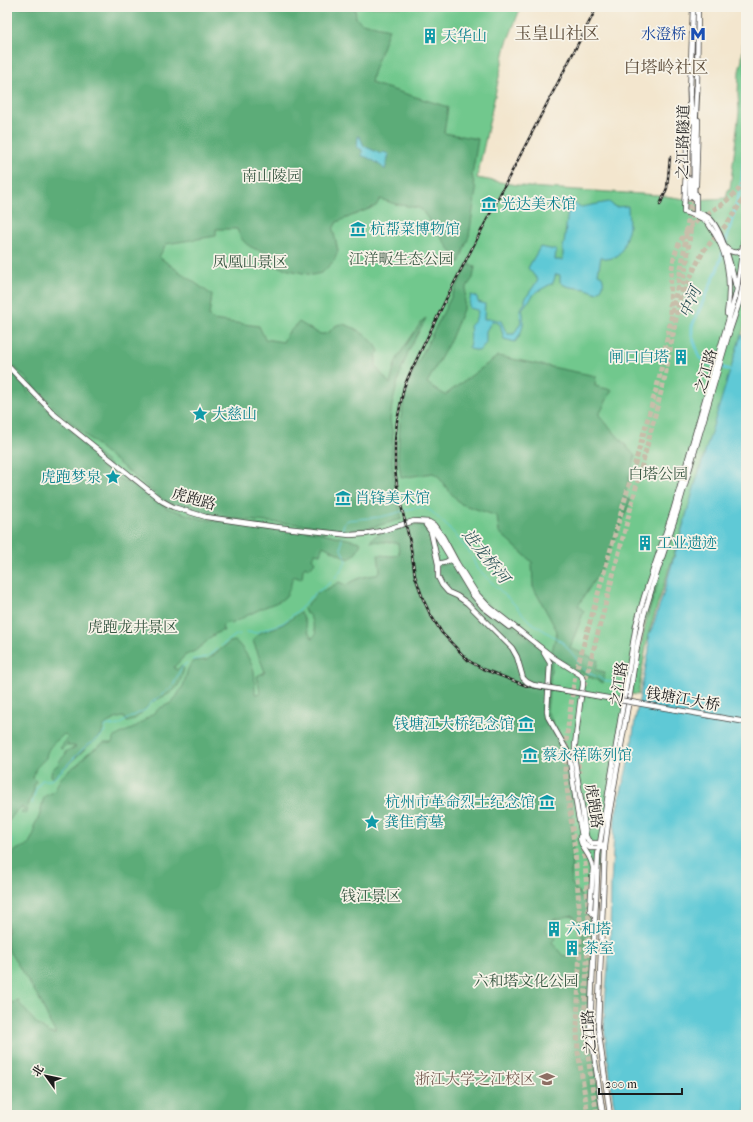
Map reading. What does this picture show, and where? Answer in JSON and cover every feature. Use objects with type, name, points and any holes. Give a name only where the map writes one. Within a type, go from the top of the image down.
[{"type":"highway","name":"之江路隧道","points":[[690,88],[692,197],[697,87]]},
{"type":"main road","points":[[684,212],[693,7]]},
{"type":"main road","points":[[696,212],[698,7]]},
{"type":"main road","points":[[684,212],[696,212],[708,217],[712,221],[720,238],[738,287]]},
{"type":"main road","points":[[684,212],[706,221],[727,249],[732,252],[738,252],[742,249]]},
{"type":"main road","name":"之江路","points":[[603,1115],[590,1028],[599,846],[636,625],[673,510],[699,420],[740,300],[738,287],[746,224]]},
{"type":"main road","points":[[724,244],[729,273],[729,297],[726,330]]},
{"type":"main road","name":"之江路","points":[[610,1115],[598,1027],[605,847],[609,815],[643,618],[677,512],[738,287],[746,270]]},
{"type":"main road","points":[[729,273],[733,282],[738,287]]},
{"type":"main road","name":"之江路","points":[[729,297],[738,287]]},
{"type":"main road","name":"虎跑路","points":[[7,365],[55,415],[70,428],[162,502],[174,507],[206,517],[276,527],[350,535],[376,532],[402,526],[414,521],[424,522],[433,529],[476,593],[488,606],[554,658],[581,675],[583,685],[575,745],[586,836],[592,843],[605,847]]},
{"type":"main road","points":[[424,522],[430,532],[438,565]]},
{"type":"main road","points":[[438,565],[453,558]]},
{"type":"main road","name":"虎跑路","points":[[453,558],[454,564],[472,594],[483,606],[532,645],[545,653],[549,659],[548,717],[569,754],[579,820],[584,842],[590,848],[599,846]]},
{"type":"main road","points":[[438,565],[454,564]]},
{"type":"main road","name":"钱塘江大桥","points":[[438,565],[438,577],[442,586],[448,592],[467,603],[512,648],[517,657],[523,678],[533,686],[746,722]]},
{"type":"main road","points":[[579,820],[580,842],[582,847],[588,853],[592,862],[593,868],[590,910],[595,916]]},
{"type":"green space","points":[[7,7],[521,7],[506,45],[477,178],[529,187],[658,195],[692,200],[726,198],[728,189],[730,189],[739,112],[739,71],[742,60],[743,43],[746,43],[746,184],[744,197],[746,197],[746,320],[727,388],[648,635],[638,695],[630,694],[646,622],[659,578],[642,629],[627,701],[591,902],[588,953],[7,1115]]},
{"type":"green space","name":"南山陵园","points":[[7,7],[355,7],[356,18],[362,23],[389,29],[373,73],[371,83],[448,107],[444,133],[478,139],[472,175],[476,191],[469,236],[459,263],[421,209],[395,204],[380,199],[376,206],[337,222],[333,229],[338,251],[334,261],[322,273],[312,275],[276,266],[269,254],[250,247],[244,242],[237,229],[216,229],[216,236],[166,244],[159,257],[212,295],[209,316],[213,320],[259,326],[265,339],[283,342],[288,333],[299,322],[321,334],[324,334],[335,326],[342,324],[355,328],[368,337],[377,347],[379,352],[376,355],[376,367],[390,384],[399,355],[422,321],[426,318],[408,352],[399,377],[390,420],[393,434],[392,457],[394,481],[402,519],[378,526],[354,530],[343,530],[309,525],[233,519],[195,512],[178,506],[162,499],[105,452],[57,410],[7,359]]},
{"type":"green space","points":[[468,264],[475,267],[473,278],[466,288],[464,307],[451,339],[427,383],[445,395],[498,356],[596,376],[595,386],[612,390],[599,415],[635,456],[624,498],[631,500],[603,566],[578,606],[584,611],[570,648],[598,660],[596,670],[605,672],[603,683],[551,655],[557,631],[533,587],[532,562],[499,532],[497,516],[461,504],[438,476],[433,473],[401,478],[398,456],[400,423],[406,389],[418,362]]},
{"type":"green space","name":"虎跑龙井景区","points":[[7,369],[22,383],[27,389],[28,393],[109,464],[110,467],[108,474],[143,489],[167,508],[202,519],[319,532],[361,543],[356,553],[349,559],[323,546],[320,554],[315,553],[312,558],[315,562],[309,569],[305,566],[301,579],[293,576],[288,592],[283,599],[231,624],[228,622],[222,626],[224,631],[217,633],[195,651],[184,656],[174,667],[176,670],[182,666],[184,669],[180,681],[175,689],[151,703],[131,721],[127,722],[124,717],[122,717],[106,724],[103,727],[102,734],[53,778],[51,776],[52,771],[66,754],[65,752],[76,747],[67,746],[68,743],[62,749],[60,748],[68,738],[64,734],[50,747],[46,758],[36,768],[33,778],[36,781],[34,790],[25,814],[21,812],[24,809],[22,807],[16,811],[9,821],[7,820]]},
{"type":"green space","name":"钱江景区","points":[[415,524],[421,525],[431,532],[438,566],[455,562],[472,591],[552,658],[547,711],[566,749],[573,784],[571,789],[573,835],[571,882],[595,916],[590,1028],[603,1115],[7,1115],[7,1004],[19,1001],[36,1023],[49,1033],[56,1034],[39,998],[7,948],[7,866],[14,852],[28,845],[34,834],[34,826],[39,817],[44,797],[55,790],[60,779],[87,754],[104,743],[112,743],[114,738],[134,728],[160,708],[173,702],[183,686],[188,669],[192,663],[195,661],[207,660],[230,642],[235,641],[238,643],[246,654],[254,671],[255,694],[260,693],[257,676],[265,672],[253,641],[255,637],[261,632],[283,624],[300,612],[312,638],[316,634],[310,616],[305,612],[304,608],[318,593],[339,582],[346,585],[361,578],[377,575],[380,570],[378,555],[399,555],[398,543],[371,540],[375,536],[386,531]],"holes":[[[573,915],[583,939],[579,948],[567,958],[565,955],[563,956],[552,942],[555,939],[554,937],[550,936],[546,930],[547,924],[553,920]]]},
{"type":"water","points":[[358,136],[360,137],[364,146],[381,154],[383,152],[389,154],[385,170],[375,162],[362,156],[362,150],[357,147]]},
{"type":"water","points":[[569,202],[581,207],[609,202],[615,207],[628,206],[629,227],[623,248],[617,256],[609,259],[601,257],[598,274],[602,276],[603,279],[602,287],[597,293],[586,289],[570,287],[560,282],[560,275],[556,274],[553,283],[536,292],[522,309],[523,326],[520,335],[515,342],[504,339],[500,324],[492,321],[486,331],[486,343],[479,351],[470,349],[470,326],[475,321],[478,312],[477,310],[469,308],[471,295],[477,297],[478,302],[485,304],[484,319],[501,321],[507,334],[514,334],[521,322],[520,309],[538,280],[528,268],[540,247],[556,250],[555,260],[563,260],[563,246]]},
{"type":"water","points":[[741,335],[746,337],[746,1115],[617,1115],[613,1101],[604,1027],[610,940],[611,884],[615,816],[630,755],[635,720],[649,650],[648,635],[652,628],[661,601]]},
{"type":"waterway","name":"中河","points":[[746,81],[744,91],[746,99]]},
{"type":"waterway","name":"中河","points":[[725,244],[742,181],[746,123]]},
{"type":"waterway","name":"中河","points":[[723,252],[717,270],[692,326],[692,336],[700,358],[708,363],[730,370]]},
{"type":"waterway","name":"进龙桥河","points":[[342,532],[344,523],[348,520],[380,517],[419,507],[426,508],[452,531],[471,554],[476,567],[515,605],[529,621],[562,642],[576,658],[581,667],[589,673],[606,681],[621,684]]},
{"type":"waterway","points":[[334,579],[346,562],[341,549],[342,537]]},
{"type":"waterway","points":[[246,632],[256,633],[283,623],[300,609],[314,594],[331,582]]},
{"type":"waterway","points":[[221,646],[236,635],[240,634]]},
{"type":"waterway","points":[[192,660],[207,657],[217,649]]},
{"type":"waterway","points":[[32,804],[36,789],[42,780],[50,780],[54,778],[85,747],[99,738],[105,732],[105,727],[107,725],[116,726],[145,710],[151,703],[173,686],[181,668],[187,663]]},
{"type":"waterway","points":[[7,851],[12,844],[12,839]]},
{"type":"tunnel","points":[[670,314],[671,274],[673,262],[682,238],[701,218],[732,196],[746,180]]},
{"type":"tunnel","points":[[684,292],[704,250],[727,224],[746,195]]},
{"type":"tunnel","points":[[588,1115],[578,1052],[577,1028],[580,919],[575,851],[565,772],[566,742],[575,675],[659,379],[683,258],[690,197]]},
{"type":"tunnel","points":[[584,686],[665,377],[687,261],[694,198]]},
{"type":"tunnel","points":[[577,748],[579,773]]},
{"type":"tunnel","points":[[584,847],[589,922],[584,1025],[597,1115]]},
{"type":"railway","points":[[597,7],[449,293],[404,387],[397,421],[395,469],[398,493],[410,542],[415,576],[430,614],[442,633],[469,661],[483,669],[527,686],[746,722]]},
{"type":"railway","points":[[660,205],[667,188],[670,157]]},
{"type":"place","name":"水澄桥","points":[[698,34]]},
{"type":"place","name":"天华山","points":[[430,36]]},
{"type":"place","name":"光达美术馆","points":[[489,204]]},
{"type":"place","name":"杭帮菜博物馆","points":[[358,229]]},
{"type":"place","name":"闸口白塔","points":[[681,357]]},
{"type":"place","name":"大慈山","points":[[200,414]]},
{"type":"place","name":"虎跑梦泉","points":[[113,477]]},
{"type":"place","name":"肖锋美术馆","points":[[343,498]]},
{"type":"place","name":"工业遗迹","points":[[645,543]]},
{"type":"place","name":"钱塘江大桥纪念馆","points":[[526,724]]},
{"type":"place","name":"蔡永祥陈列馆","points":[[530,755]]},
{"type":"place","name":"杭州市革命烈士纪念馆","points":[[547,802]]},
{"type":"place","name":"龚隹育墓","points":[[372,822]]},
{"type":"place","name":"六和塔","points":[[554,929]]},
{"type":"place","name":"茶室","points":[[572,948]]},
{"type":"place","name":"浙江大学之江校区","points":[[547,1079]]},
{"type":"district","name":"玉皇山社区","points":[[557,33]]},
{"type":"district","name":"白塔岭社区","points":[[666,67]]},
{"type":"park label","name":"江洋畈生态公园","points":[[401,259]]},
{"type":"park label","name":"凤凰山景区","points":[[250,262]]},
{"type":"park label","name":"白塔公园","points":[[658,474]]},
{"type":"park label","name":"六和塔文化公园","points":[[526,981]]}]
